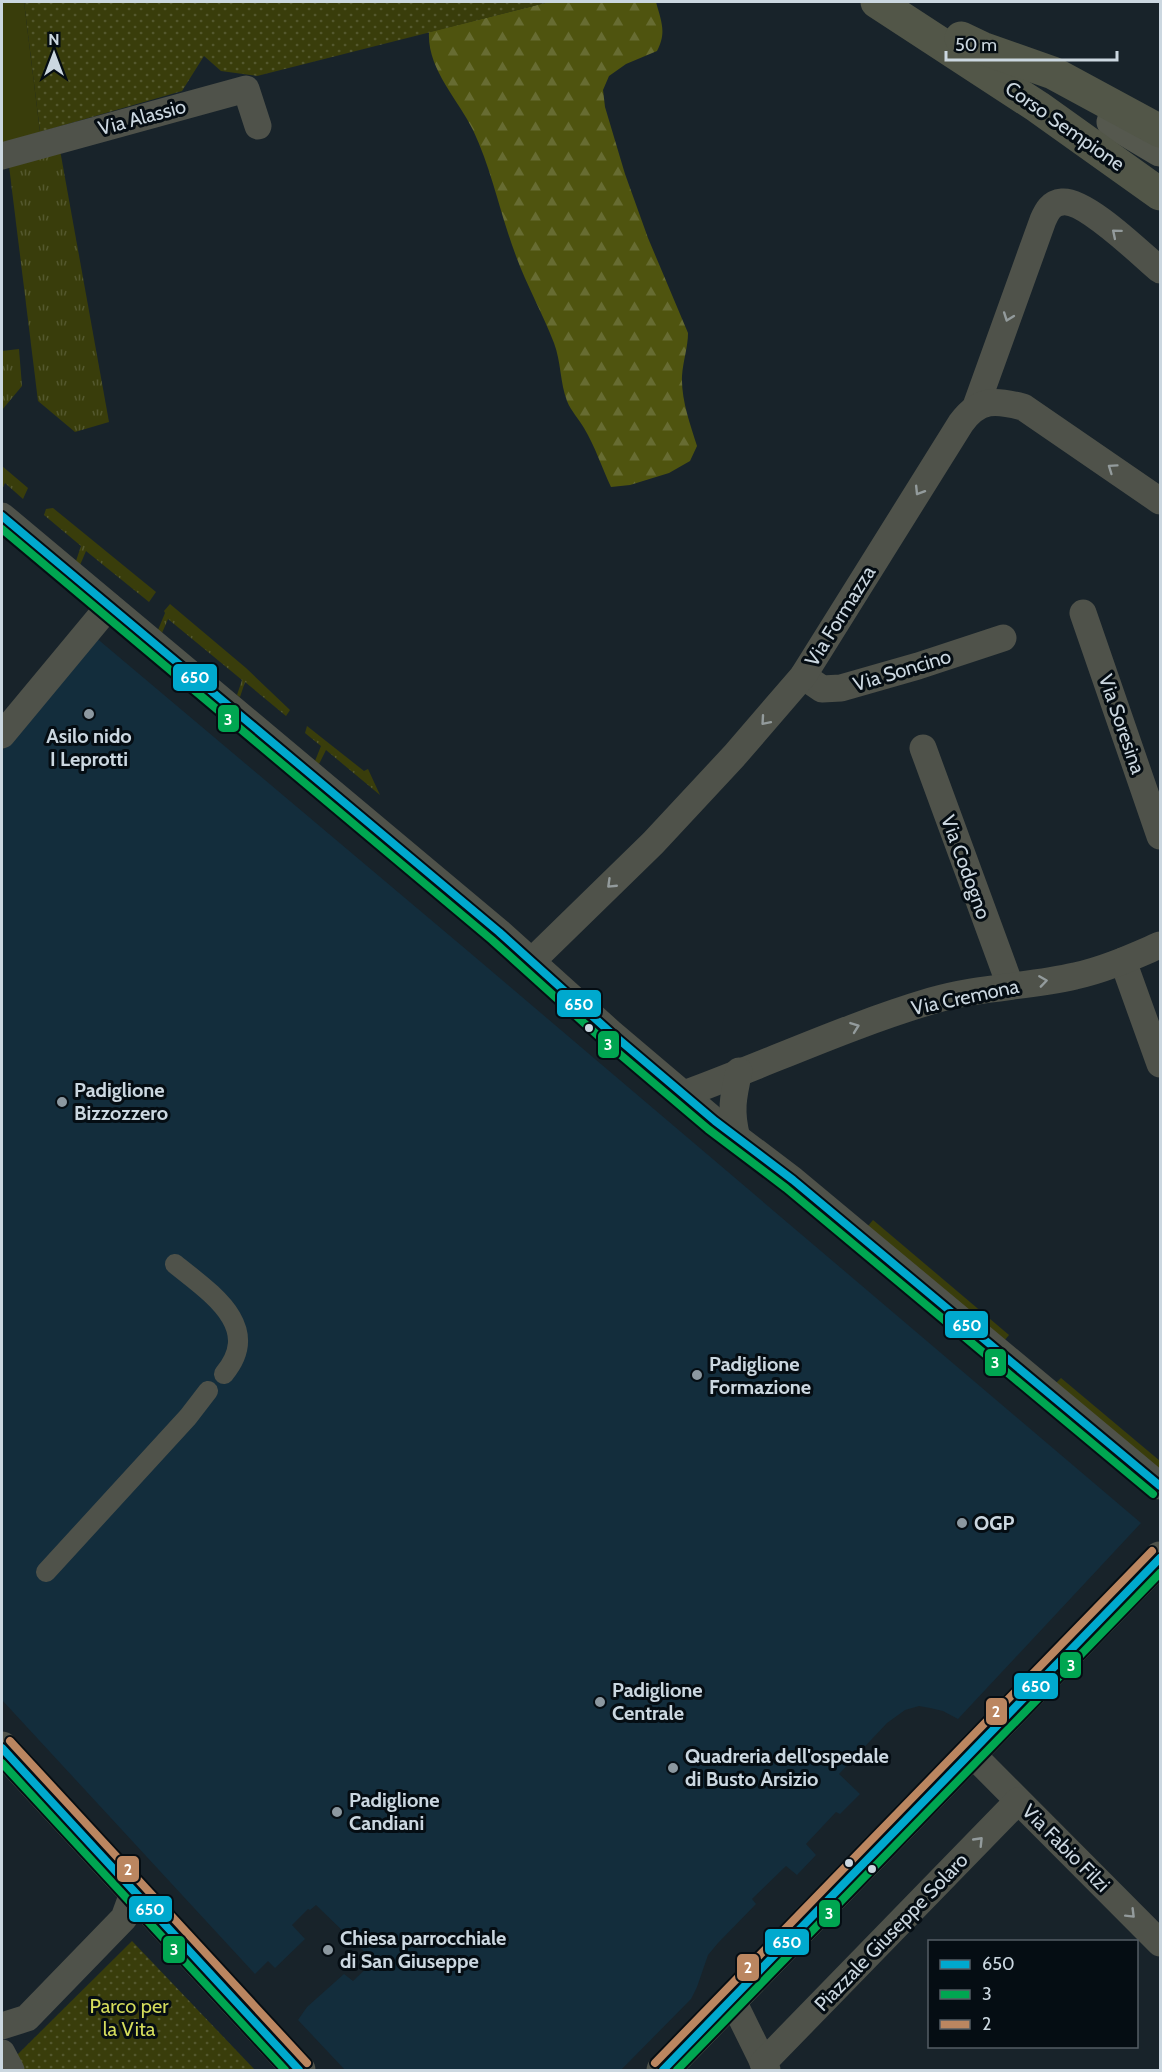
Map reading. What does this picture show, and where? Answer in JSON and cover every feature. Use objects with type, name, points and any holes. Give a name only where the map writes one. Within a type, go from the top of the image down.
[{"type":"main road","name":"Corso Sempione","points":[[877,2],[1084,138],[1161,194]]},
{"type":"main road","name":"Corso Sempione","points":[[887,2],[982,48],[1053,73],[1161,130]]},
{"type":"main road","points":[[982,48],[1161,150]]},
{"type":"main road","points":[[1084,138],[1161,205]]},
{"type":"street","name":"Via Alassio","points":[[2,156],[246,89],[258,126]]},
{"type":"street","name":"Via Formazza","points":[[531,962],[653,843],[734,756],[803,676],[961,423],[976,406],[1043,220],[1050,207],[1060,202],[1073,202],[1089,211],[1161,270]]},
{"type":"street","points":[[976,406],[990,402],[1005,402],[1023,407],[1161,501]]},
{"type":"street","points":[[2,516],[499,932],[715,1121],[793,1180],[1161,1486]]},
{"type":"street","points":[[2,735],[109,606]]},
{"type":"street","name":"Via Soresina","points":[[1083,613],[1161,836]]},
{"type":"street","name":"Via Soncino","points":[[803,676],[822,688],[835,689],[918,666],[1003,638]]},
{"type":"street","name":"Via Codogno","points":[[923,748],[1010,985]]},
{"type":"street","name":"Via Cremona","points":[[684,1094],[739,1071],[933,1000],[1010,985],[1072,977],[1123,961],[1161,945]]},
{"type":"street","points":[[1123,961],[1161,1064]]},
{"type":"street","points":[[737,1138],[732,1120],[733,1099],[739,1071]]},
{"type":"street","points":[[175,1264],[219,1300],[235,1324],[239,1337],[238,1349],[234,1362],[224,1374]]},
{"type":"street","points":[[46,1572],[188,1417],[208,1391]]},
{"type":"street","points":[[663,2070],[1161,1557]]},
{"type":"street","points":[[2,1748],[299,2070]]},
{"type":"street","name":"Via Fabio Filzi","points":[[971,1753],[1161,1943]]},
{"type":"street","name":"Piazzale Giuseppe Solaro","points":[[765,2067],[1018,1801]]},
{"type":"street","points":[[2,2026],[27,2018],[124,1918],[134,1891]]},
{"type":"street","points":[[732,2000],[765,2067]]},
{"type":"street","points":[[2,2053],[10,2070]]},
{"type":"shaded area","points":[[94,636],[1141,1523],[958,1719],[943,1711],[919,1706],[905,1710],[887,1723],[839,1774],[860,1794],[840,1814],[836,1812],[806,1844],[816,1855],[797,1875],[786,1866],[752,1899],[756,1904],[708,1955],[691,1999],[621,2070],[345,2070],[298,2020],[307,2007],[344,1974],[353,1981],[374,1961],[316,1905],[308,1909],[292,1925],[305,1939],[275,1968],[268,1961],[255,1974],[2,1700],[2,751]]},
{"type":"green space","points":[[2,2],[24,2],[40,132],[2,143]]},
{"type":"green space","points":[[24,2],[549,2],[257,76],[221,71],[204,56],[182,91],[40,132]]},
{"type":"green space","points":[[549,2],[656,2],[662,26],[662,38],[657,51],[626,64],[609,76],[603,90],[605,107],[625,174],[648,238],[688,333],[682,385],[686,411],[697,446],[690,461],[669,473],[630,485],[611,487],[588,435],[567,401],[554,343],[516,256],[480,145],[467,118],[438,71],[430,46],[429,32]]},
{"type":"green space","points":[[60,150],[109,422],[75,432],[38,401],[9,166]]},
{"type":"green space","points":[[19,349],[22,386],[2,410],[2,351]]},
{"type":"green space","points":[[2,466],[28,488],[23,499],[5,483],[2,489]]},
{"type":"green space","points":[[53,508],[156,592],[149,602],[86,551],[80,565],[76,561],[81,546],[44,515],[46,509]]},
{"type":"green space","points":[[170,604],[246,668],[290,710],[286,716],[245,682],[240,697],[237,695],[242,680],[168,619],[162,633],[158,630],[164,611]]},
{"type":"green space","points":[[307,726],[364,771],[368,769],[380,795],[326,750],[319,764],[315,761],[321,746],[305,733]]},
{"type":"green space","points":[[873,1220],[1009,1335],[1004,1341],[868,1226]]},
{"type":"green space","points":[[1061,1378],[1160,1461],[1160,1470],[1056,1383]]},
{"type":"green space","name":"Parco per la Vita","points":[[132,1941],[255,2070],[23,2070],[17,2055]]},
{"type":"transit line","name":"650","points":[[2,516],[499,932],[610,1032],[715,1121],[793,1180],[1160,1486]]},
{"type":"transit line","name":"3","points":[[2,529],[492,940],[603,1040],[708,1129],[786,1188],[1153,1494]]},
{"type":"transit line","name":"2","points":[[655,2063],[1152,1551]]},
{"type":"transit line","name":"650","points":[[663,2070],[1160,1558]]},
{"type":"transit line","name":"3","points":[[677,2070],[1160,1573]]},
{"type":"transit line","name":"2","points":[[10,1741],[307,2063]]},
{"type":"transit line","name":"650","points":[[2,1748],[299,2070]]},
{"type":"transit line","name":"3","points":[[2,1763],[285,2070]]},
{"type":"place","name":"Asilo nido I Leprotti","points":[[89,714]]},
{"type":"place","name":"Padiglione Bizzozzero","points":[[62,1102]]},
{"type":"place","name":"Padiglione Formazione","points":[[697,1375]]},
{"type":"place","name":"OGP","points":[[962,1523]]},
{"type":"place","name":"Padiglione Centrale","points":[[600,1702]]},
{"type":"place","name":"Quadreria dell'ospedale di Busto Arsizio","points":[[673,1768]]},
{"type":"place","name":"Padiglione Candiani","points":[[337,1812]]},
{"type":"place","name":"Chiesa parrocchiale di San Giuseppe","points":[[328,1950]]}]
